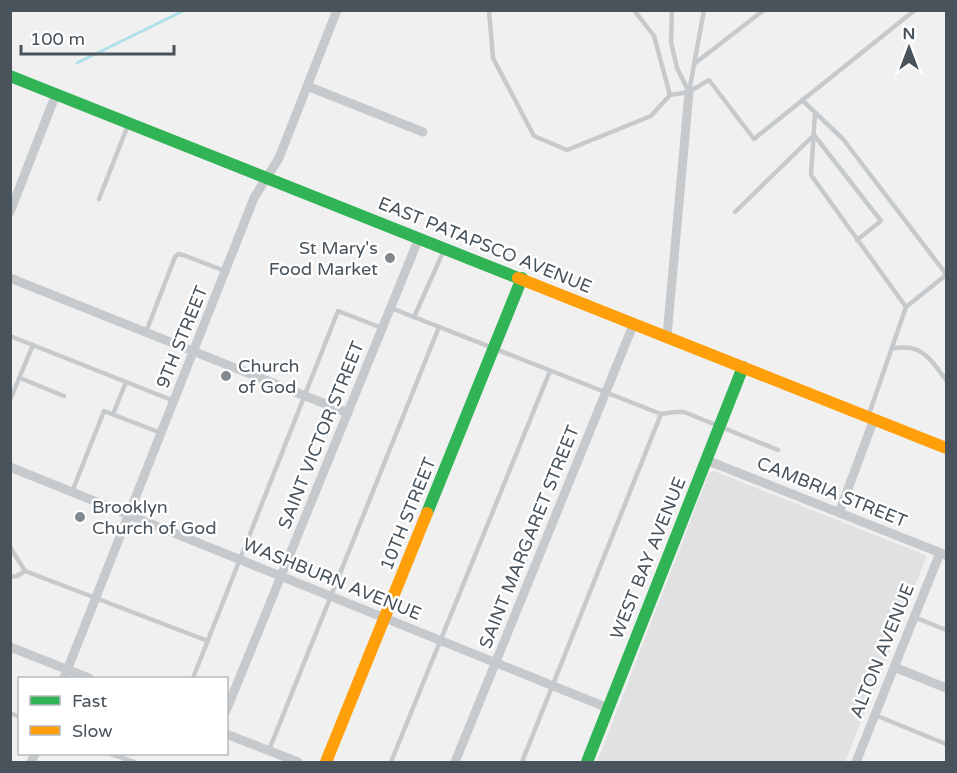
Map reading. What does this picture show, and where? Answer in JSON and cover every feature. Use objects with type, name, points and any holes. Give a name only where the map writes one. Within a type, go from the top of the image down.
[{"type":"main road","name":"EAST PATAPSCO AVENUE","points":[[10,75],[946,448]]},
{"type":"main road","name":"10TH STREET","points":[[326,762],[522,278]]},
{"type":"main road","name":"WEST BAY AVENUE","points":[[587,762],[742,367]]},
{"type":"street","name":"9TH STREET","points":[[66,674],[254,198],[279,158],[337,10]]},
{"type":"street","points":[[307,86],[423,132]]},
{"type":"street","points":[[667,336],[688,92]]},
{"type":"street","points":[[10,212],[56,94]]},
{"type":"street","name":"SAINT VICTOR STREET","points":[[228,706],[419,238]]},
{"type":"street","points":[[10,278],[348,412]]},
{"type":"street","name":"SAINT MARGARET STREET","points":[[455,762],[634,323]]},
{"type":"street","points":[[839,513],[871,418]]},
{"type":"street","name":"CAMBRIA STREET","points":[[706,460],[943,554]]},
{"type":"street","name":"WASHBURN AVENUE","points":[[10,467],[608,708]]},
{"type":"street","name":"ALTON AVENUE","points":[[856,762],[914,617],[943,554]]},
{"type":"street","points":[[10,647],[66,674],[83,677]]},
{"type":"street","points":[[894,668],[946,688]]},
{"type":"street","points":[[228,735],[298,762]]},
{"type":"lane","points":[[489,10],[493,58],[534,136],[567,150],[651,116],[670,95],[688,92],[709,80],[754,139],[915,10]]},
{"type":"lane","points":[[634,10],[654,36],[670,95]]},
{"type":"lane","points":[[672,10],[671,42],[677,68],[688,92]]},
{"type":"lane","points":[[688,92],[704,10]]},
{"type":"lane","points":[[694,64],[764,10]]},
{"type":"lane","points":[[802,100],[843,139],[946,275],[906,307],[871,418]]},
{"type":"lane","points":[[815,113],[811,175],[906,307]]},
{"type":"lane","points":[[99,199],[129,123]]},
{"type":"lane","points":[[735,212],[814,135]]},
{"type":"lane","points":[[814,135],[881,221],[857,240]]},
{"type":"lane","points":[[414,317],[446,248]]},
{"type":"lane","points":[[146,332],[178,254],[225,271]]},
{"type":"lane","points":[[391,308],[661,414],[684,412],[778,450]]},
{"type":"lane","points":[[193,677],[338,311],[382,328]]},
{"type":"lane","points":[[269,751],[439,327]]},
{"type":"lane","points":[[10,336],[174,401]]},
{"type":"lane","points":[[10,400],[33,345]]},
{"type":"lane","points":[[892,348],[911,348],[923,353],[946,380]]},
{"type":"lane","points":[[391,762],[550,371]]},
{"type":"lane","points":[[20,378],[64,396]]},
{"type":"lane","points":[[113,414],[126,382]]},
{"type":"lane","points":[[72,492],[104,411],[161,433]]},
{"type":"lane","points":[[522,762],[661,414]]},
{"type":"lane","points":[[10,547],[25,571],[208,640]]},
{"type":"lane","points":[[10,577],[25,571]]},
{"type":"lane","points":[[914,617],[946,630]]},
{"type":"lane","points":[[875,715],[946,744]]},
{"type":"lane","points":[[116,755],[134,762]]},
{"type":"shaded area","points":[[714,471],[925,555],[926,558],[845,762],[597,762],[709,473]]},
{"type":"waterway","points":[[77,63],[185,10]]},
{"type":"traffic: fast","points":[[10,76],[518,278]]},
{"type":"traffic: fast","points":[[427,513],[522,278]]},
{"type":"traffic: fast","points":[[587,762],[743,367]]},
{"type":"traffic: slow","points":[[518,278],[946,448]]},
{"type":"traffic: slow","points":[[326,762],[427,513]]},
{"type":"place","name":"St Mary's Food Market","points":[[390,258]]},
{"type":"place","name":"Church of God","points":[[226,376]]},
{"type":"place","name":"Brooklyn Church of God","points":[[80,517]]}]
